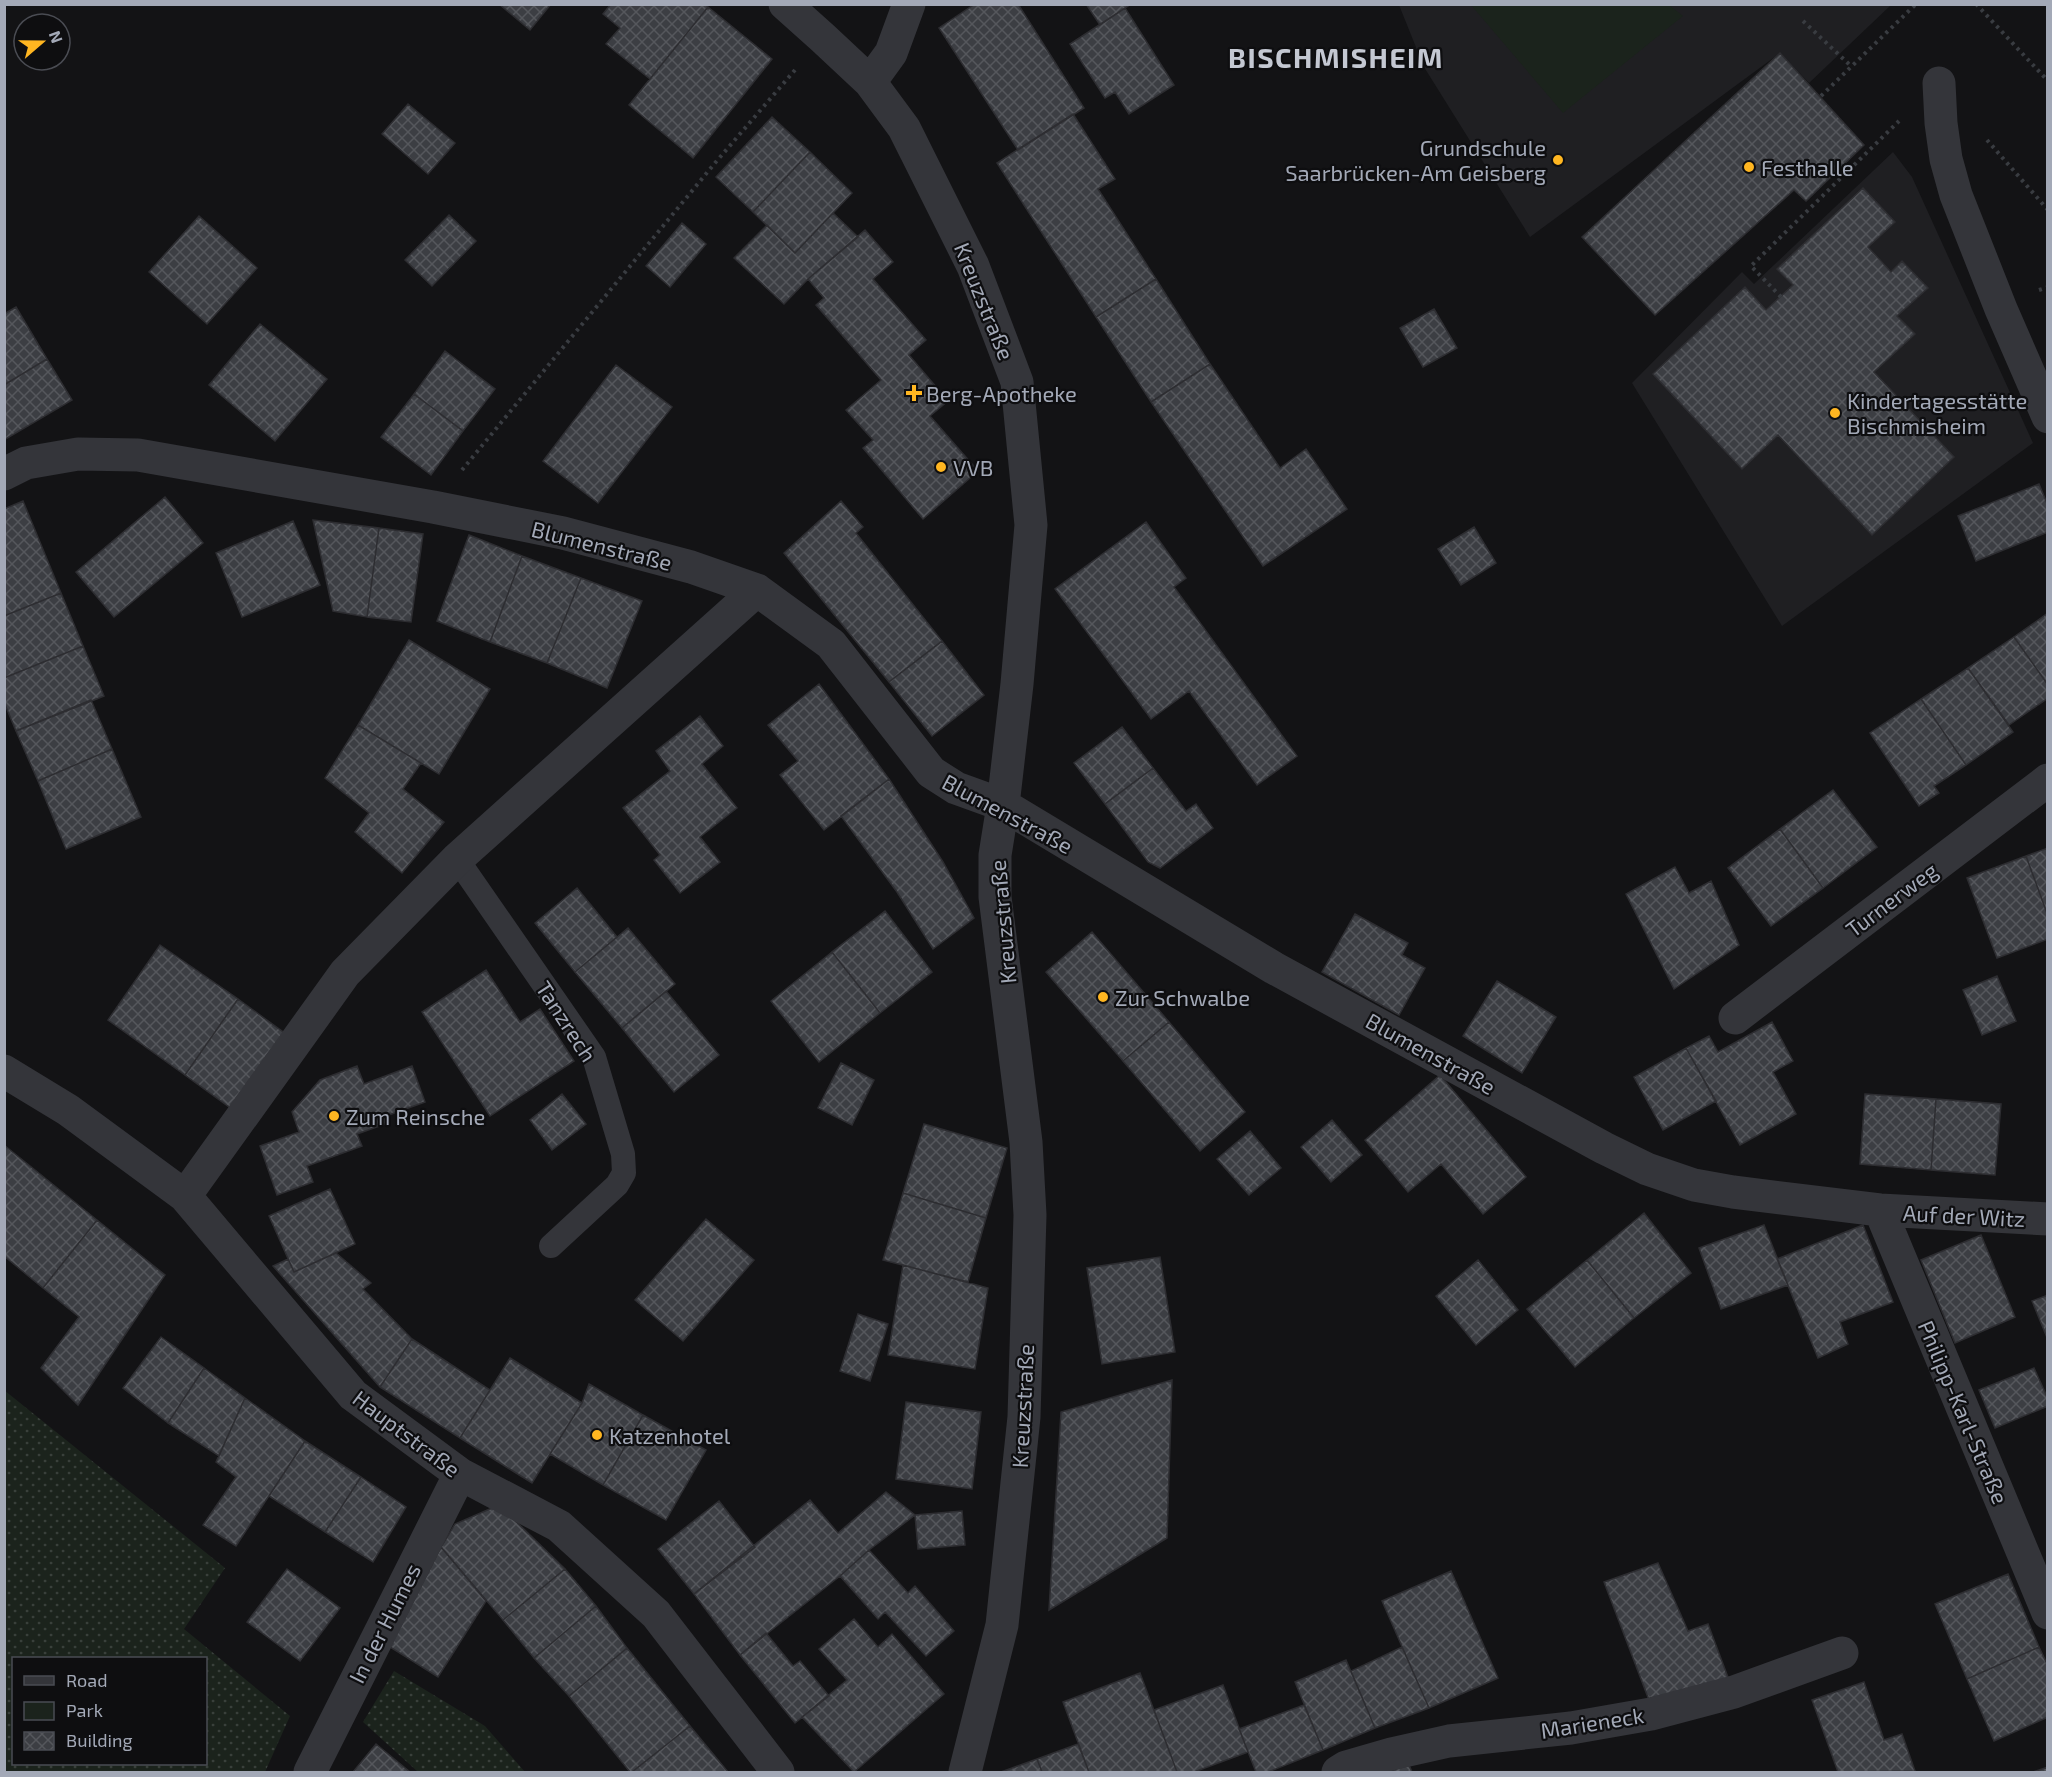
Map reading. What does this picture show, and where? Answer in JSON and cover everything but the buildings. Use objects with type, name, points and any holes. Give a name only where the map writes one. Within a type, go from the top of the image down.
[{"type":"street","name":"Kreuzstraße","points":[[785,4],[870,82],[904,128],[974,266],[1017,382],[1031,525],[1017,684],[995,855],[995,897],[1026,1142],[1030,1215],[1024,1417],[1002,1625],[965,1773]]},
{"type":"street","points":[[870,82],[891,53],[909,4]]},
{"type":"street","points":[[1939,83],[1946,159],[1956,195],[2001,309],[2048,417]]},
{"type":"street","name":"Blumenstraße","points":[[4,474],[26,463],[78,454],[138,455],[433,507],[562,533],[691,567],[757,590],[831,644],[932,772],[956,788],[1003,805],[1274,968],[1594,1142],[1647,1168],[1694,1185],[1880,1210]]},
{"type":"street","points":[[185,1196],[345,973],[457,859],[757,590]]},
{"type":"street","name":"Turnerweg","points":[[1735,1018],[2048,780]]},
{"type":"street","name":"Hauptstraße","points":[[4,1071],[68,1110],[185,1196],[353,1395],[460,1474],[559,1526],[656,1614],[778,1773]]},
{"type":"street","name":"Auf der Witz","points":[[1880,1210],[2048,1219]]},
{"type":"street","name":"Philipp-Karl-Straße","points":[[1880,1210],[2048,1613]]},
{"type":"street","name":"In der Humes","points":[[310,1773],[460,1474]]},
{"type":"street","name":"Marieneck","points":[[1338,1773],[1346,1767],[1391,1754],[1449,1741],[1571,1728],[1651,1714],[1734,1692],[1842,1653]]},
{"type":"lane","name":"Tanzrech","points":[[457,859],[594,1057],[623,1154],[624,1173],[617,1185],[551,1246]]},
{"type":"path","points":[[1821,96],[1916,4]]},
{"type":"path","points":[[1976,4],[2046,78]]},
{"type":"path","points":[[1803,21],[1852,67]]},
{"type":"path","points":[[433,507],[708,171],[823,38]]},
{"type":"path","points":[[1781,297],[1751,266],[1939,83]]},
{"type":"path","points":[[2018,177],[2048,210]]},
{"type":"shaded area","name":"Grundschule Saarbrücken-Am Geisberg","points":[[1399,5],[1891,5],[1809,83],[1780,53],[1530,237],[1424,67]]},
{"type":"shaded area","name":"Kindertagesstätte Bischmisheim","points":[[1893,152],[1912,177],[2033,443],[1782,626],[1632,383],[1742,272],[1754,284]]},
{"type":"green space","points":[[1471,5],[1669,5],[1683,16],[1563,113]]},
{"type":"green space","points":[[4,1390],[225,1568],[184,1629],[290,1716],[265,1772],[5,1772]]},
{"type":"green space","points":[[394,1671],[485,1726],[525,1772],[418,1772],[363,1722]]},
{"type":"place","name":"Grundschule Saarbrücken-Am Geisberg","points":[[1558,160]]},
{"type":"place","name":"Festhalle","points":[[1749,167]]},
{"type":"place","name":"Berg-Apotheke","points":[[914,393]]},
{"type":"place","name":"Kindertagesstätte Bischmisheim","points":[[1835,413]]},
{"type":"place","name":"VVB","points":[[941,467]]},
{"type":"place","name":"Zur Schwalbe","points":[[1103,997]]},
{"type":"place","name":"Zum Reinsche","points":[[334,1116]]},
{"type":"place","name":"Katzenhotel","points":[[597,1435]]},
{"type":"district","name":"BISCHMISHEIM","points":[[1336,57]]}]
